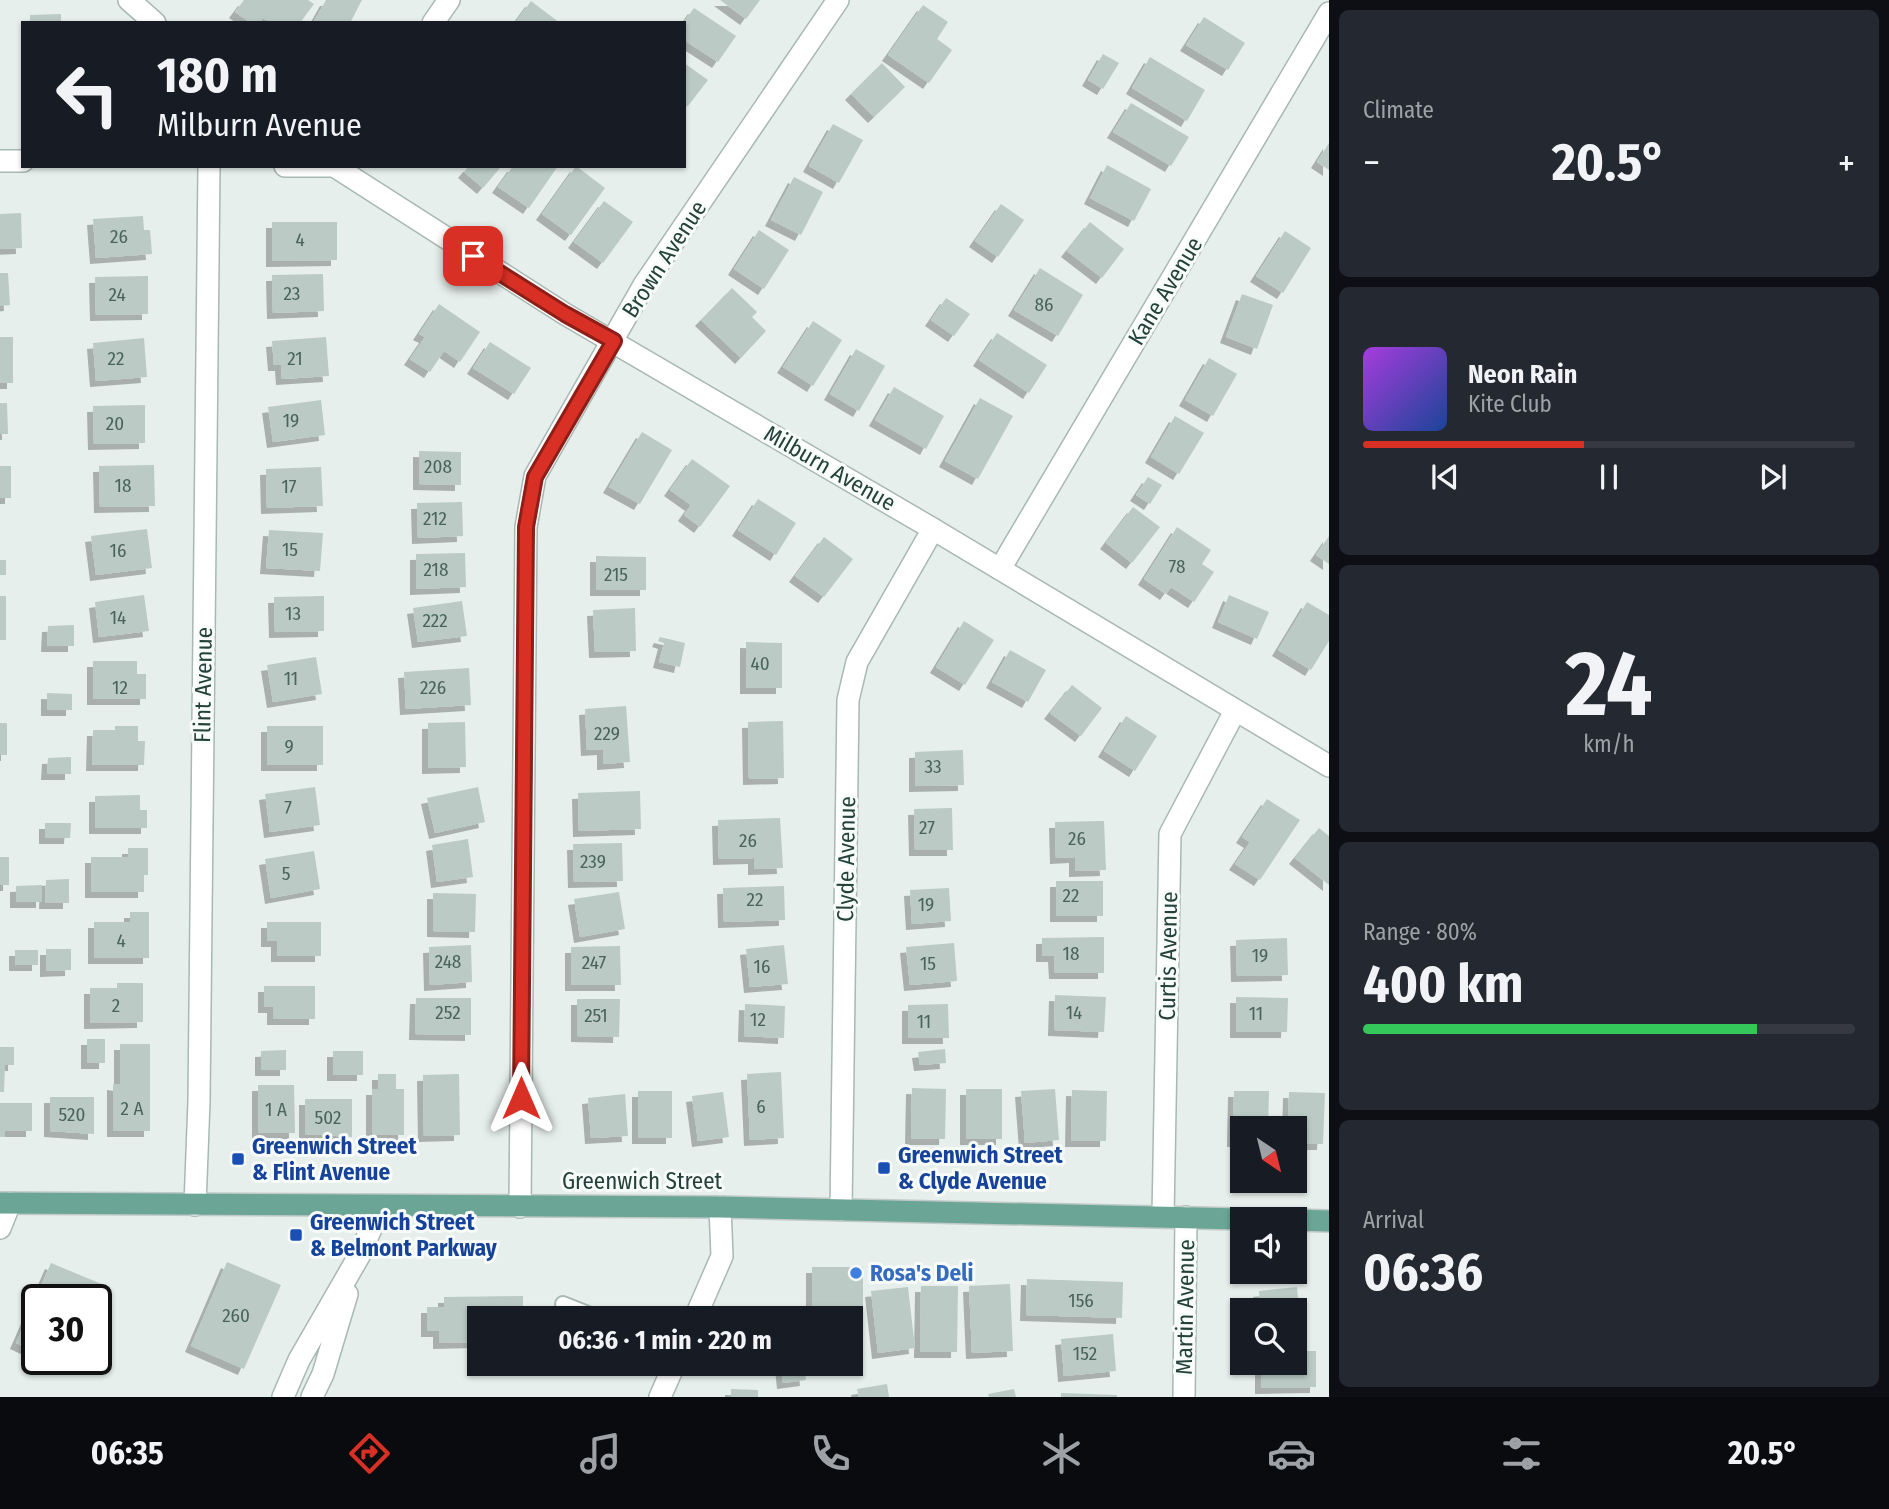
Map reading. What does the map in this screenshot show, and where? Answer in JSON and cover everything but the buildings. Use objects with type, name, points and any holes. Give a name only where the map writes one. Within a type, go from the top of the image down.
[{"type":"main road","name":"Greenwich Street","points":[[5,1203],[720,1207],[1230,1218]]},
{"type":"main road","points":[[1307,1220],[1329,1221]]},
{"type":"street","points":[[129,0],[153,21]]},
{"type":"street","points":[[434,21],[449,0]]},
{"type":"street","name":"Brown Avenue","points":[[520,1207],[526,527],[535,477],[644,285],[838,0]]},
{"type":"street","name":"Kane Avenue","points":[[1000,569],[1329,13]]},
{"type":"street","points":[[0,161],[21,161]]},
{"type":"street","name":"Flint Avenue","points":[[195,1205],[199,1101],[209,168]]},
{"type":"street","name":"Milburn Avenue","points":[[337,168],[565,314],[933,529],[1329,766]]},
{"type":"street","name":"Clyde Avenue","points":[[841,1210],[848,700],[857,662],[933,529]]},
{"type":"street","name":"Curtis Avenue","points":[[1163,1217],[1170,834],[1235,711]]},
{"type":"street","points":[[0,1228],[5,1203]]},
{"type":"street","points":[[283,1397],[299,1360],[359,1256],[381,1206]]},
{"type":"street","points":[[700,1306],[722,1256],[720,1207]]},
{"type":"street","name":"Martin Avenue","points":[[1184,1397],[1186,1217]]},
{"type":"street","points":[[312,1397],[323,1374],[359,1256]]},
{"type":"street","points":[[660,1397],[669,1376]]},
{"type":"lane","points":[[563,1304],[568,1306]]},
{"type":"place","name":"Greenwich Street & Flint Avenue","points":[[238,1159]]},
{"type":"place","name":"Greenwich Street & Clyde Avenue","points":[[884,1168]]},
{"type":"place","name":"Greenwich Street & Belmont Parkway","points":[[296,1235]]},
{"type":"place","name":"Rosa's Deli","points":[[856,1273]]},
{"type":"route","points":[[473,256],[565,314],[614,341],[535,477],[526,527],[521,1098]]}]
